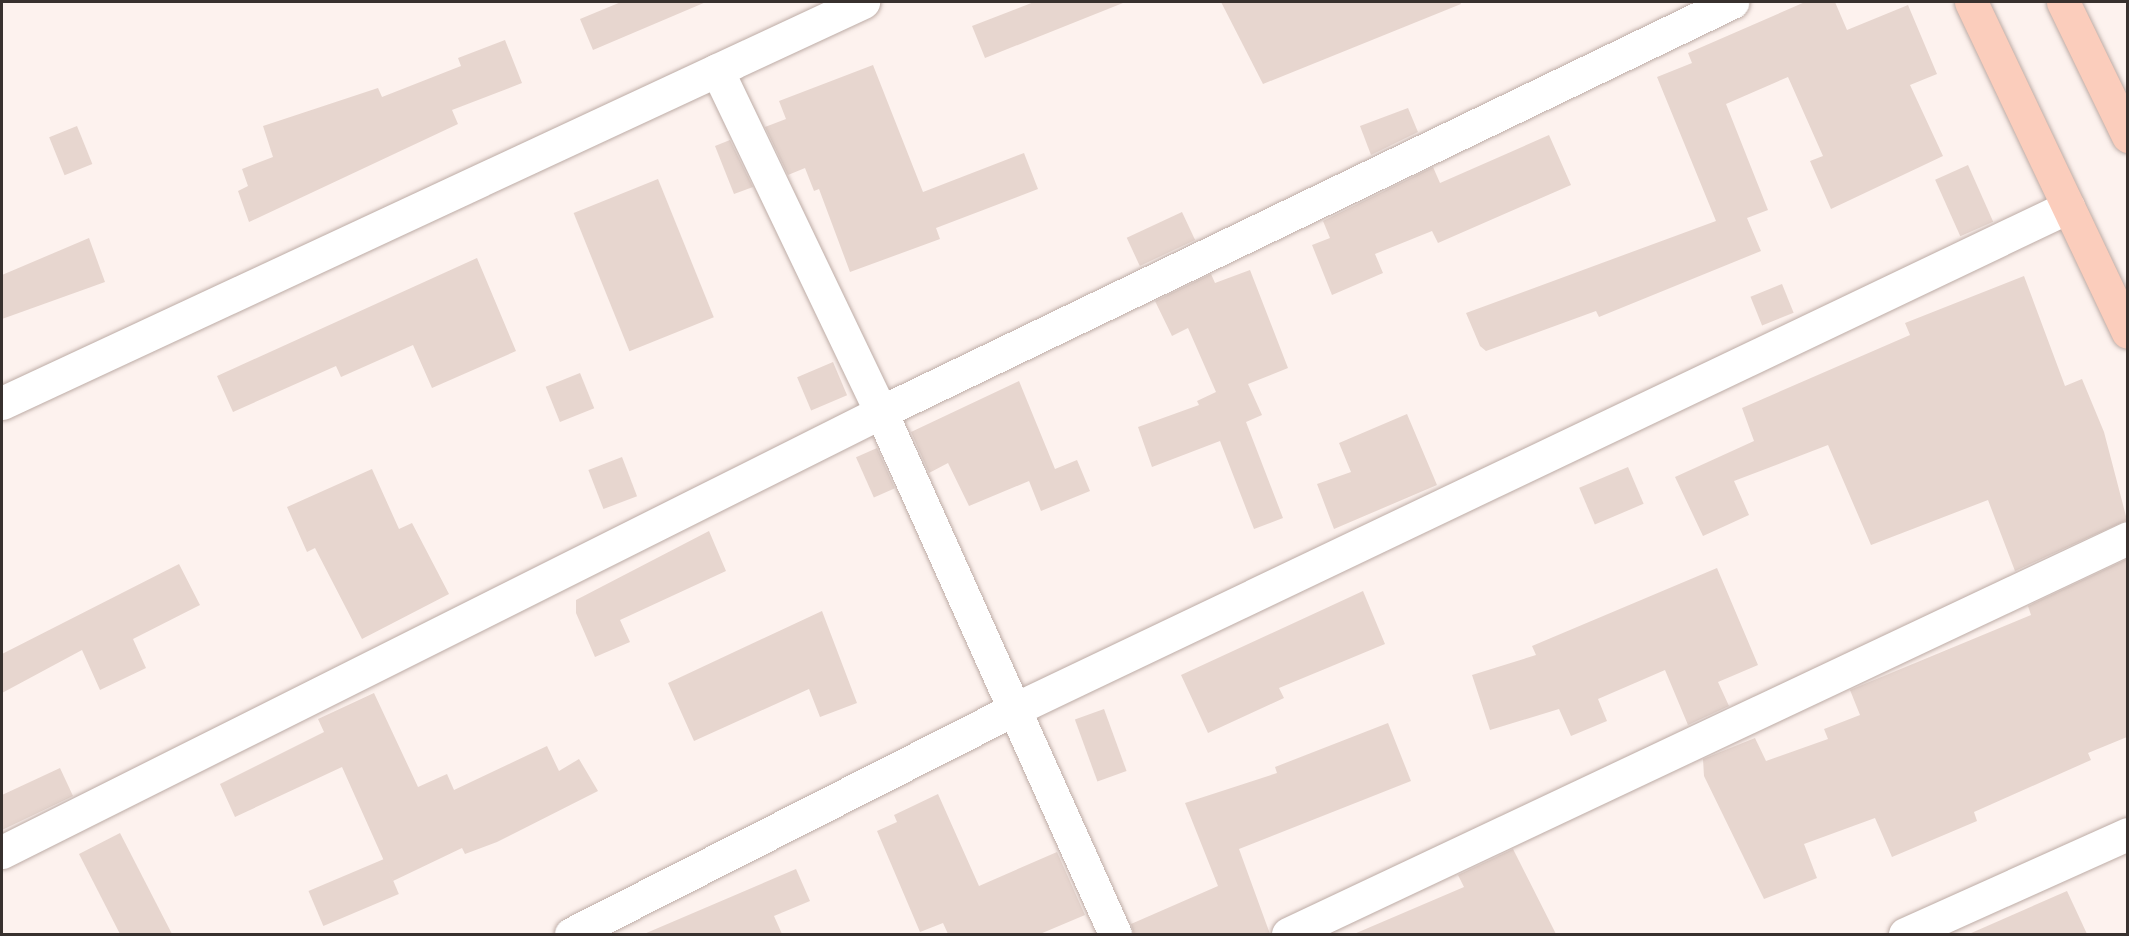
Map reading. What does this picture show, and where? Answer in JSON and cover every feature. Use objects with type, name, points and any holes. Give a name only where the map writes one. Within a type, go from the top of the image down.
[{"type":"main road","points":[[1971,2],[2127,332]]},
{"type":"main road","points":[[2063,2],[2127,136]]},
{"type":"street","points":[[2,403],[863,2]]},
{"type":"street","points":[[2,852],[881,412],[1732,2]]},
{"type":"street","points":[[717,70],[881,412],[1115,934]]},
{"type":"street","points":[[571,934],[1013,710],[2068,207]]},
{"type":"street","points":[[1288,934],[2127,538]]},
{"type":"street","points":[[1905,934],[2127,834]]},
{"type":"building","points":[[621,2],[706,2],[593,50],[580,19]]},
{"type":"building","points":[[1034,2],[1123,3],[985,58],[972,26]]},
{"type":"building","points":[[1221,2],[1460,2],[1461,4],[1263,84]]},
{"type":"building","points":[[1805,2],[1835,2],[1847,30],[1908,5],[1937,74],[1910,85],[1943,156],[1831,209],[1810,161],[1823,156],[1788,77],[1726,104],[1768,210],[1747,218],[1761,251],[1599,317],[1596,311],[1486,351],[1480,346],[1466,313],[1716,221],[1657,77],[1692,63],[1688,53]]},
{"type":"building","points":[[505,40],[522,83],[452,110],[458,124],[249,222],[238,191],[248,186],[242,169],[273,157],[263,126],[378,88],[382,97],[461,66],[458,58]]},
{"type":"building","points":[[873,65],[923,192],[1024,153],[1038,189],[936,228],[940,239],[850,272],[819,189],[814,191],[805,168],[788,175],[765,127],[786,119],[779,101]]},
{"type":"building","points":[[1408,108],[1418,132],[1371,155],[1360,126]]},
{"type":"building","points":[[77,126],[92,164],[65,175],[49,137]]},
{"type":"building","points":[[1549,135],[1571,185],[1438,243],[1432,231],[1375,254],[1383,273],[1332,295],[1312,245],[1330,238],[1323,221],[1433,167],[1440,183]]},
{"type":"building","points":[[730,140],[753,187],[734,194],[715,146]]},
{"type":"building","points":[[1968,165],[1993,222],[1960,236],[1935,180]]},
{"type":"building","points":[[658,179],[714,317],[629,351],[574,213]]},
{"type":"building","points":[[1182,212],[1195,240],[1140,266],[1127,238]]},
{"type":"building","points":[[89,238],[105,282],[2,319],[2,275]]},
{"type":"building","points":[[477,258],[516,351],[432,388],[413,345],[341,377],[336,366],[233,412],[217,376]]},
{"type":"building","points":[[1250,270],[1288,368],[1248,384],[1262,415],[1246,422],[1283,518],[1254,529],[1220,441],[1152,467],[1138,427],[1199,405],[1197,401],[1216,392],[1188,328],[1172,336],[1155,301],[1211,274],[1215,283]]},
{"type":"building","points":[[2024,276],[2065,386],[2082,379],[2104,432],[2127,520],[2015,571],[1988,500],[1871,545],[1828,445],[1734,481],[1749,515],[1703,536],[1675,477],[1754,441],[1742,408],[1910,335],[1905,323]]},
{"type":"building","points":[[1782,284],[1794,313],[1762,325],[1750,297]]},
{"type":"building","points":[[833,362],[847,395],[811,410],[797,377]]},
{"type":"building","points":[[580,373],[594,408],[560,422],[546,387]]},
{"type":"building","points":[[1019,381],[1055,469],[1077,460],[1090,491],[1041,511],[1029,481],[969,506],[948,463],[929,473],[911,432]]},
{"type":"building","points":[[1407,414],[1437,485],[1334,529],[1317,484],[1351,472],[1339,443]]},
{"type":"building","points":[[877,448],[895,488],[874,498],[856,457]]},
{"type":"building","points":[[622,457],[637,496],[603,509],[588,470]]},
{"type":"building","points":[[1628,467],[1644,504],[1595,525],[1579,488]]},
{"type":"building","points":[[372,469],[399,529],[412,523],[449,594],[362,639],[315,548],[307,552],[287,507]]},
{"type":"building","points":[[709,531],[726,571],[620,620],[630,642],[595,657],[576,613],[576,600]]},
{"type":"building","points":[[2127,559],[2127,737],[2088,753],[2091,760],[1974,812],[1977,821],[1892,857],[1875,818],[1804,844],[1817,878],[1764,899],[1704,776],[1703,759],[1755,738],[1766,761],[1828,739],[1824,729],[1860,715],[1850,690],[2031,615],[2028,606]]},
{"type":"building","points":[[179,564],[200,605],[133,639],[146,668],[100,690],[82,650],[2,693],[2,654]]},
{"type":"building","points":[[1717,568],[1758,665],[1718,682],[1729,706],[1688,725],[1665,670],[1598,699],[1607,721],[1571,736],[1559,709],[1490,730],[1472,675],[1536,655],[1532,646]]},
{"type":"building","points":[[1363,591],[1385,644],[1279,688],[1284,698],[1208,733],[1181,675]]},
{"type":"building","points":[[822,611],[857,703],[820,717],[809,689],[694,741],[668,683]]},
{"type":"building","points":[[374,693],[418,787],[447,774],[454,790],[547,746],[559,771],[579,759],[598,791],[497,842],[465,854],[462,848],[393,881],[342,767],[235,817],[220,784],[324,732],[318,719]]},
{"type":"building","points":[[1104,709],[1127,771],[1097,782],[1075,720]]},
{"type":"building","points":[[1388,723],[1411,781],[1239,849],[1270,934],[1134,934],[1131,924],[1218,886],[1185,803],[1277,773],[1275,767]]},
{"type":"building","points":[[60,768],[73,796],[2,830],[2,795]]},
{"type":"building","points":[[938,794],[979,886],[1057,852],[1085,915],[1040,934],[948,934],[943,923],[920,932],[877,831],[897,822],[894,815]]},
{"type":"building","points":[[120,833],[172,934],[120,934],[79,854]]},
{"type":"building","points":[[1513,849],[1556,934],[1354,934],[1464,887],[1458,875]]},
{"type":"building","points":[[384,859],[399,894],[323,926],[309,891]]},
{"type":"building","points":[[796,869],[810,901],[774,916],[782,934],[644,934]]},
{"type":"building","points":[[2067,891],[2087,934],[1969,934]]}]
